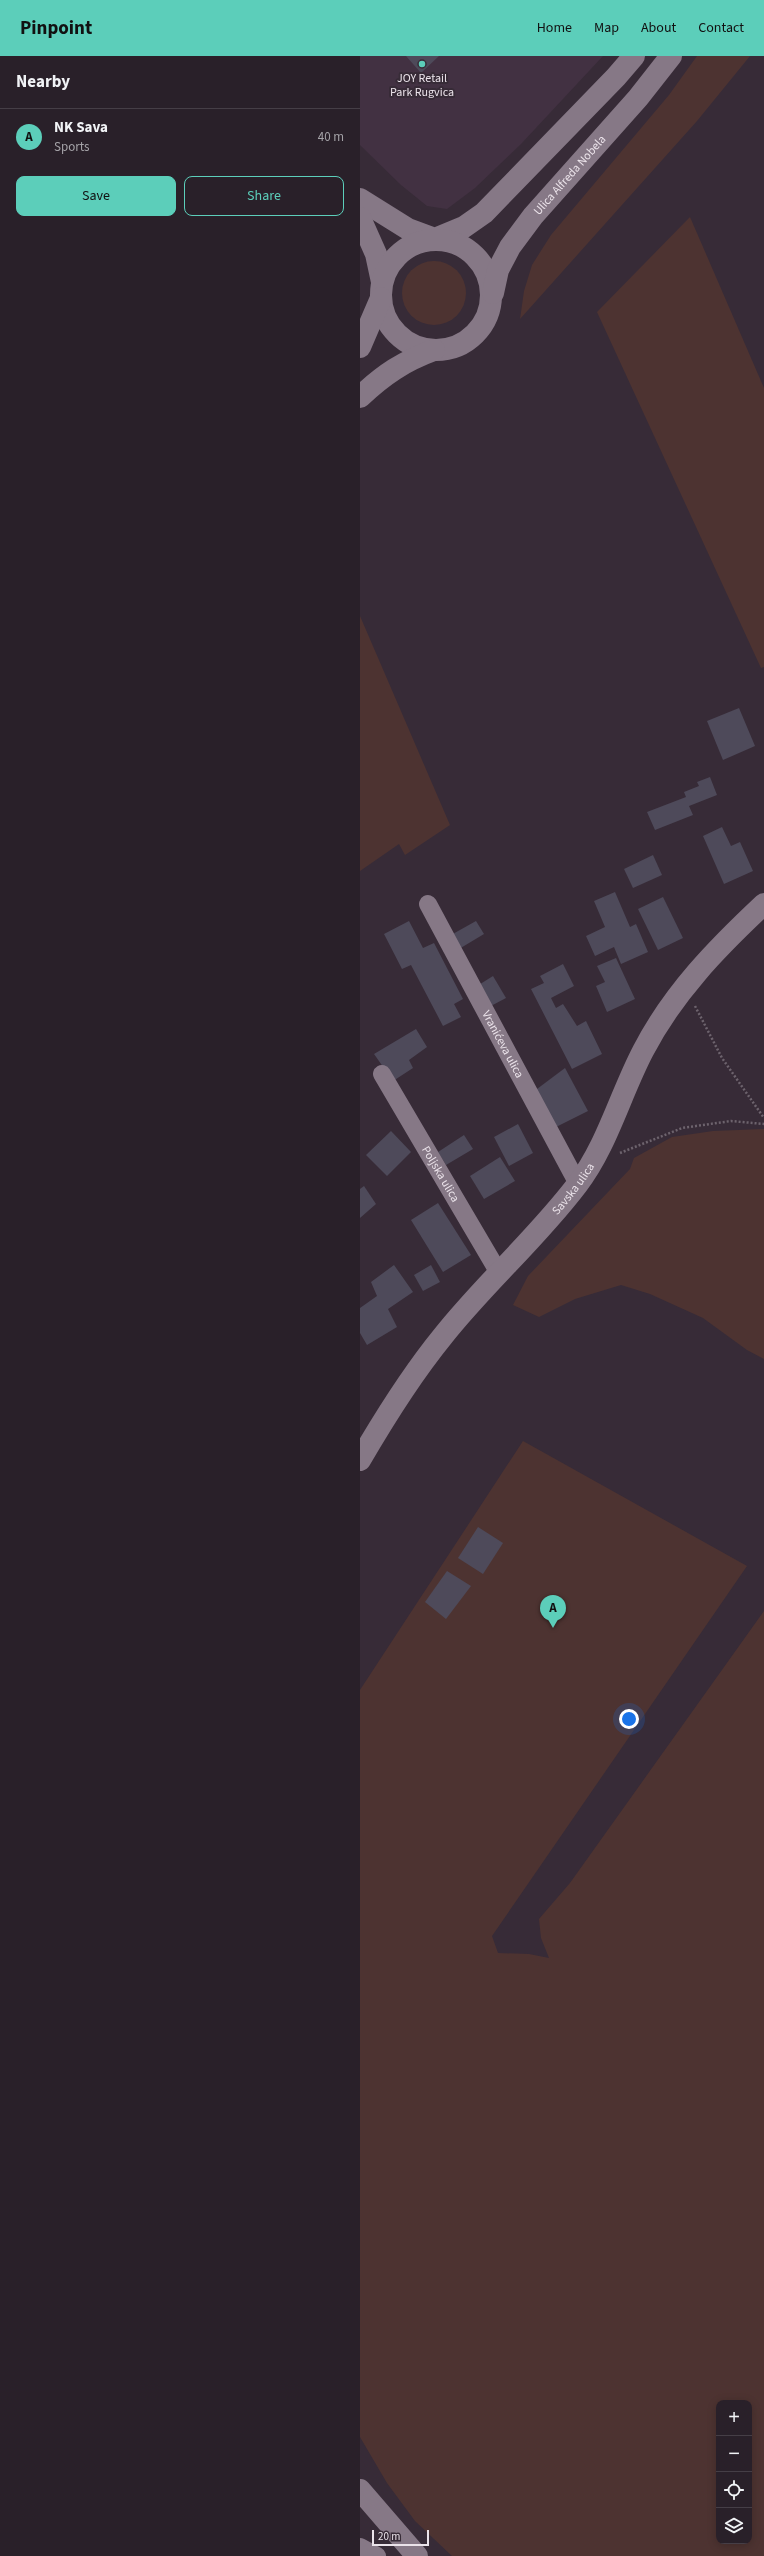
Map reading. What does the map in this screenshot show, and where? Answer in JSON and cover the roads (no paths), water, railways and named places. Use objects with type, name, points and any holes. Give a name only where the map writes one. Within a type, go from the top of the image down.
[{"type":"street","points":[[360,347],[368,332],[389,265],[401,252],[417,242],[435,239],[464,227],[484,213],[616,77],[634,56]]},
{"type":"street","name":"Ulica Alfreda Nobela","points":[[490,306],[498,270],[510,247],[532,216],[638,98],[671,56]]},
{"type":"street","points":[[360,198],[408,229],[435,239],[451,241],[466,248],[479,259],[487,273],[491,290],[490,306],[485,321],[470,338],[450,349],[434,350],[418,347],[403,340],[384,314],[376,254],[360,218]]},
{"type":"street","points":[[360,397],[391,369],[410,359],[434,350]]},
{"type":"street","name":"Vranićeva ulica","points":[[428,904],[578,1184]]},
{"type":"street","name":"Savska ulica","points":[[360,1460],[413,1376],[442,1336],[578,1184],[590,1165],[642,1052],[659,1022],[685,986],[718,949],[764,904]]},
{"type":"street","name":"Poljska ulica","points":[[382,1074],[499,1274]]},
{"type":"street","points":[[360,2490],[417,2556]]},
{"type":"street","points":[[360,2547],[377,2556]]},
{"type":"place","name":"JOY Retail Park Rugvica","points":[[422,64]]},
{"type":"place","name":"NK Sava","points":[[553,1628]]}]
